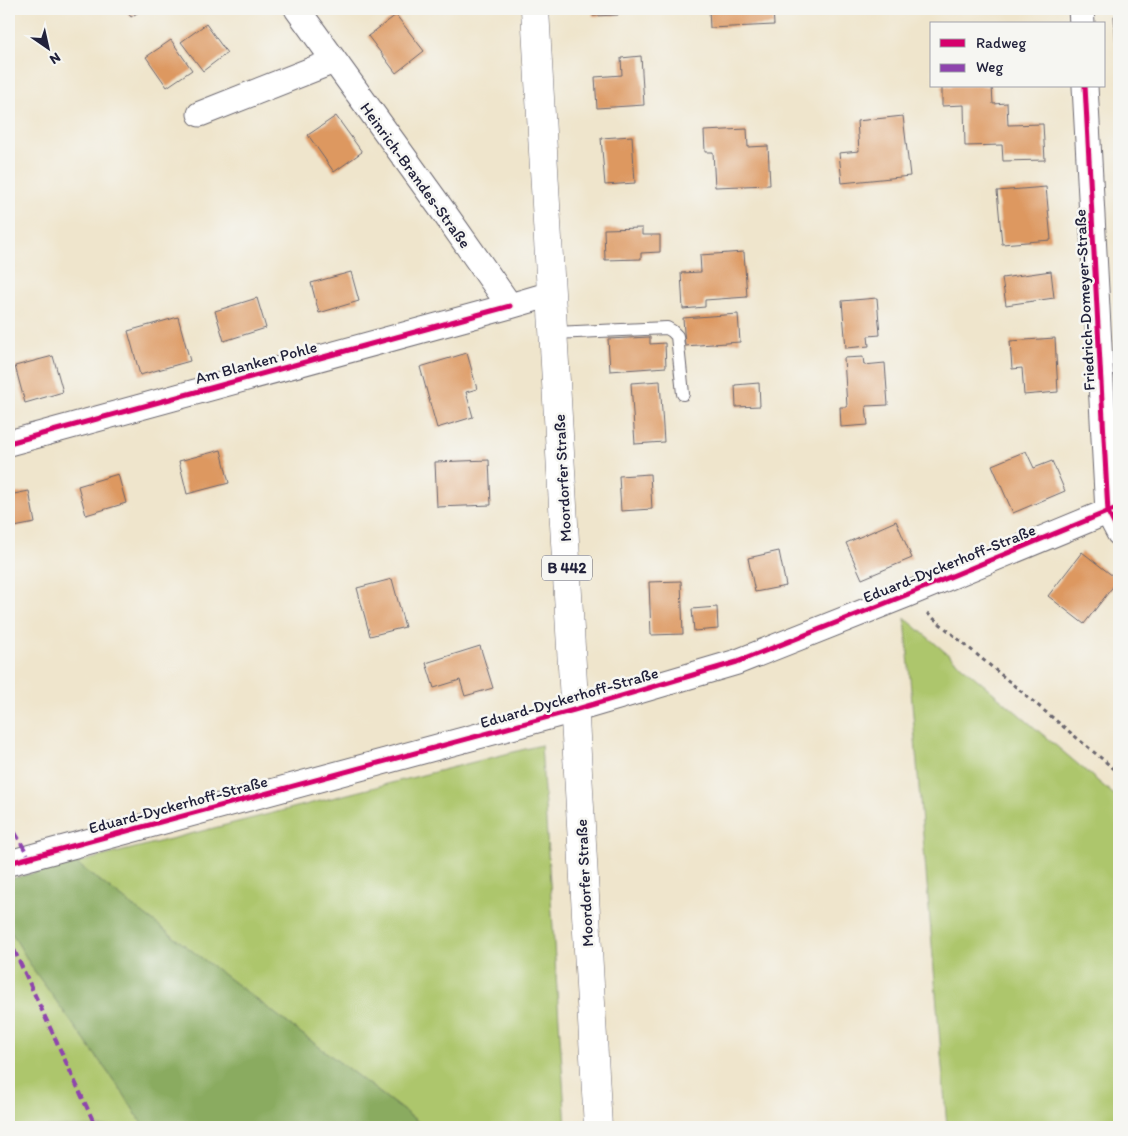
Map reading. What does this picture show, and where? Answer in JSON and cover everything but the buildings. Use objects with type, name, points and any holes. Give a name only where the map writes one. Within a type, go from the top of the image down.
[{"type":"main road","name":"Moordorfer Straße","points":[[535,9],[598,1127]]},
{"type":"street","name":"Heinrich-Brandes-Straße","points":[[297,9],[510,306]]},
{"type":"street","points":[[1081,9],[1082,22]]},
{"type":"street","points":[[200,114],[334,61]]},
{"type":"street","name":"Friedrich-Domeyer-Straße","points":[[1085,88],[1115,518]]},
{"type":"street","points":[[510,306],[551,294]]},
{"type":"street","name":"Am Blanken Pohle","points":[[9,443],[510,306]]},
{"type":"street","name":"Eduard-Dyckerhoff-Straße","points":[[9,862],[574,710],[738,662],[906,595],[1115,518]]},
{"type":"lane","points":[[554,332],[667,328],[672,330],[677,336],[683,394]]},
{"type":"path","points":[[906,595],[1119,773]]},
{"type":"green space","points":[[905,618],[1119,799],[1119,1127],[947,1127]]},
{"type":"green space","points":[[541,745],[566,1127],[425,1127],[76,863]]},
{"type":"green space","points":[[76,863],[425,1127],[144,1127],[125,1096],[33,969],[9,928],[9,879]]},
{"type":"green space","points":[[9,928],[33,969],[125,1096],[144,1127],[9,1127]]},
{"type":"marked path","points":[[9,822],[29,857]]},
{"type":"marked path","points":[[9,939],[96,1127]]},
{"type":"cycle path","points":[[1085,88],[1108,512],[1119,533]]},
{"type":"cycle path","points":[[9,443],[510,306]]},
{"type":"cycle path","points":[[9,863],[574,710],[737,662],[1119,507]]}]
